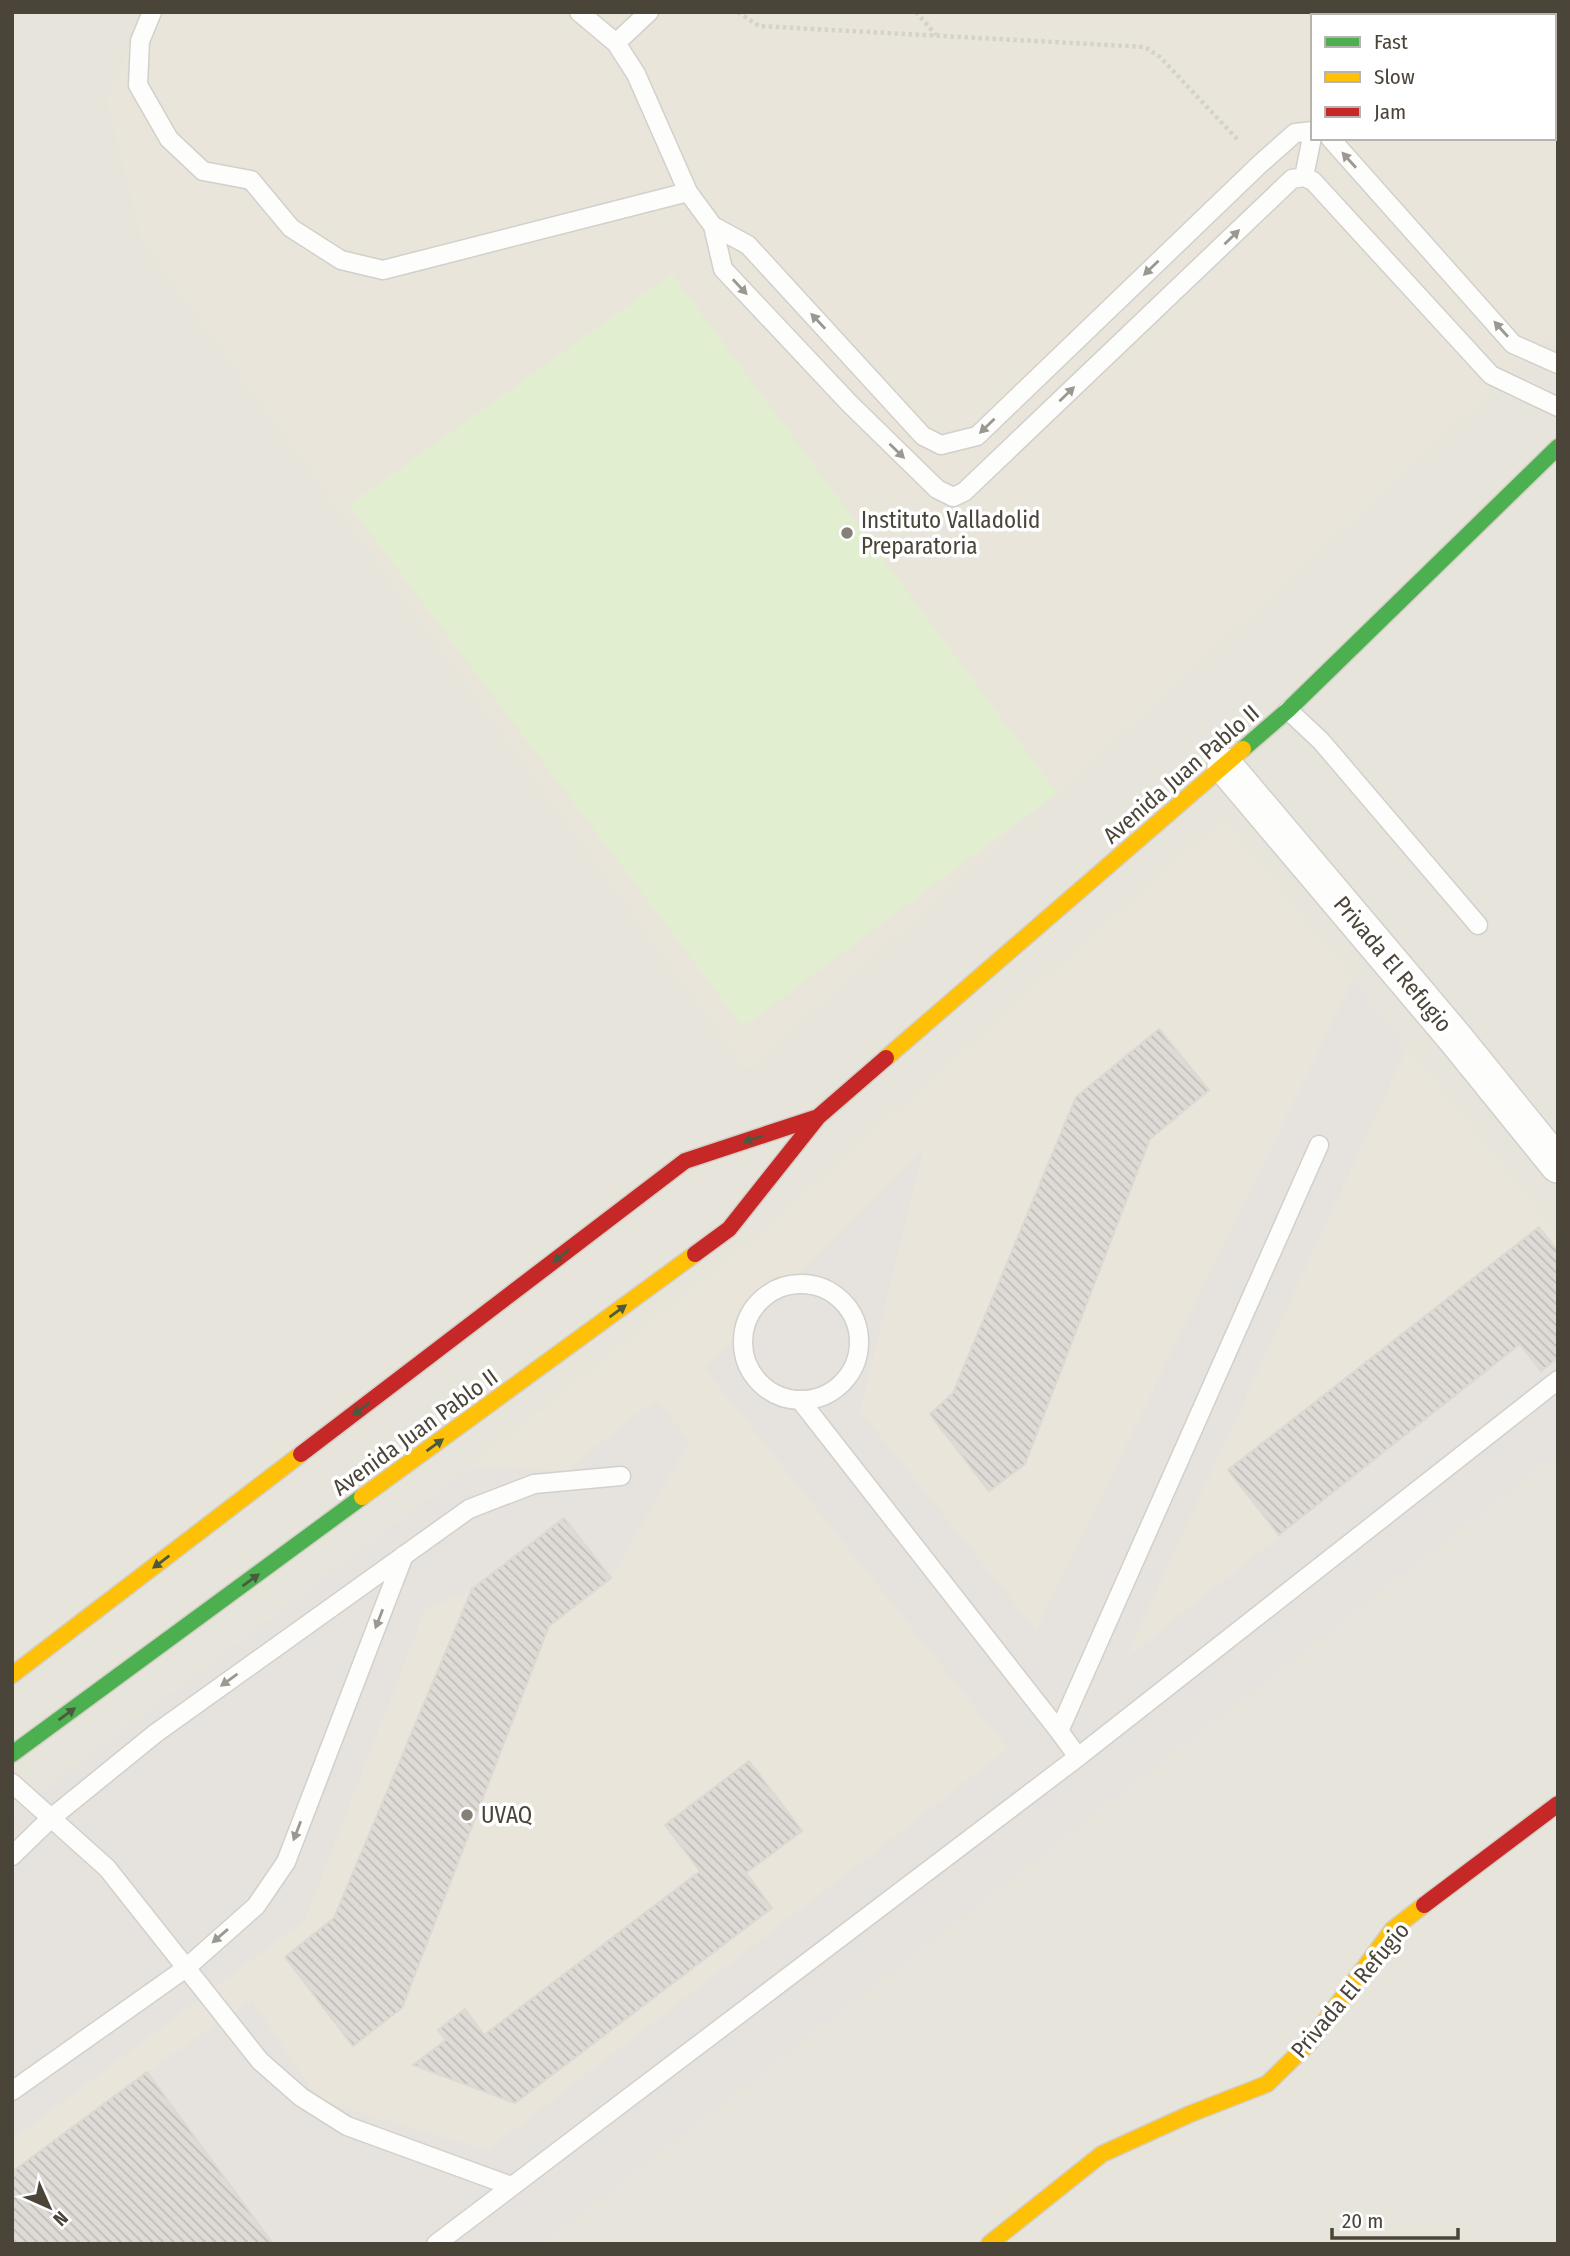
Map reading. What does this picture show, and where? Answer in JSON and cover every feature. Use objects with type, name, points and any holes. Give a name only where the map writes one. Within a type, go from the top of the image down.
[{"type":"main road","name":"Avenida Juan Pablo II","points":[[12,1754],[729,1229],[818,1117],[1288,710],[1558,447]]},
{"type":"main road","name":"Avenida Juan Pablo II","points":[[12,1675],[685,1161],[818,1117]]},
{"type":"main road","name":"Privada El Refugio","points":[[989,2244],[1102,2154],[1190,2114],[1268,2084],[1309,2043],[1393,1930],[1558,1804]]},
{"type":"street","name":"Privada El Refugio","points":[[1225,766],[1455,1038],[1558,1165]]},
{"type":"lane","points":[[152,12],[140,41],[138,85],[169,139],[204,171],[251,180],[291,228],[341,260],[383,270],[688,192]]},
{"type":"lane","points":[[579,12],[616,43],[636,74],[688,192],[713,226],[723,269],[849,403],[937,489],[953,497],[964,492],[1292,179],[1304,177],[1313,181],[1491,375],[1558,407]]},
{"type":"lane","points":[[616,43],[649,12]]},
{"type":"lane","points":[[713,226],[748,245],[923,436],[940,445],[977,436],[1260,164],[1295,133],[1311,131]]},
{"type":"lane","points":[[1304,177],[1311,140]]},
{"type":"lane","points":[[1331,140],[1513,344],[1558,365]]},
{"type":"lane","points":[[1288,710],[1321,741],[1478,925]]},
{"type":"lane","points":[[1059,1731],[1319,1145]]},
{"type":"lane","points":[[800,1400],[819,1397],[836,1388],[849,1374],[857,1357],[860,1338],[855,1320],[845,1303],[830,1291],[812,1284],[793,1284],[774,1291],[759,1303],[748,1318],[743,1337],[752,1373],[765,1388],[782,1397],[800,1400],[1078,1757]]},
{"type":"lane","points":[[436,2244],[1078,1757],[1558,1380]]},
{"type":"lane","points":[[12,1856],[50,1818],[156,1733],[469,1508],[534,1483],[621,1476]]},
{"type":"lane","points":[[12,2091],[186,1968],[256,1906],[272,1885],[286,1862],[404,1555]]},
{"type":"lane","points":[[12,1783],[107,1868],[260,2061],[301,2097],[347,2126],[510,2186]]},
{"type":"path","points":[[738,12],[759,26],[1145,47],[1160,57],[1260,164]]},
{"type":"path","points":[[916,12],[937,36]]},
{"type":"shaded area","points":[[12,12],[1558,12],[1558,2244],[12,2244]]},
{"type":"shaded area","name":"Instituto Valladolid Preparatoria","points":[[145,12],[1558,12],[1558,329],[1128,728],[747,1070],[142,240],[107,101]]},
{"type":"shaded area","points":[[1224,819],[1558,1236],[1558,1454],[543,2244],[12,2244],[12,1813],[472,1466],[745,1247]]},
{"type":"shaded area","points":[[1353,980],[1407,1048],[1125,1659],[1520,1344],[1558,1358],[1558,1454],[543,2244],[273,2244],[147,2072],[252,2000],[319,2101],[488,2150],[1008,1749],[705,1369],[923,1150],[860,1411],[1036,1630]]},
{"type":"shaded area","points":[[656,1399],[690,1441],[611,1578],[564,1519],[472,1589],[425,1610],[305,1920],[12,2140],[12,1813],[472,1466],[566,1471]]},
{"type":"green space","points":[[672,274],[1057,793],[743,1027],[349,505]]},
{"type":"building","points":[[1159,1029],[1209,1090],[1150,1139],[1025,1464],[989,1491],[930,1414],[953,1393],[1076,1097]]},
{"type":"building","points":[[1539,1227],[1558,1251],[1558,1358],[1541,1371],[1520,1344],[1279,1535],[1228,1470]]},
{"type":"building","points":[[564,1518],[611,1578],[549,1626],[402,2008],[353,2046],[285,1957],[334,1918],[472,1589]]},
{"type":"building","points":[[749,1761],[802,1831],[746,1873],[772,1908],[515,2103],[413,2065],[446,2040],[438,2030],[465,2009],[484,2035],[700,1871],[665,1825]]},
{"type":"building","points":[[147,2072],[273,2244],[12,2244],[12,2172]]},
{"type":"traffic: fast","points":[[1243,749],[1288,710],[1558,447]]},
{"type":"traffic: fast","points":[[12,1754],[362,1497]]},
{"type":"traffic: slow","points":[[886,1058],[1243,749]]},
{"type":"traffic: slow","points":[[362,1497],[695,1254]]},
{"type":"traffic: slow","points":[[12,1675],[301,1454]]},
{"type":"traffic: slow","points":[[989,2244],[1102,2154],[1190,2114],[1267,2084],[1309,2043],[1393,1929],[1424,1905]]},
{"type":"traffic: jam","points":[[695,1254],[729,1229],[818,1117],[886,1058]]},
{"type":"traffic: jam","points":[[301,1454],[685,1161],[818,1117]]},
{"type":"traffic: jam","points":[[1424,1905],[1558,1804]]},
{"type":"place","name":"Instituto Valladolid Preparatoria","points":[[847,533]]},
{"type":"place","name":"UVAQ","points":[[467,1815]]}]
